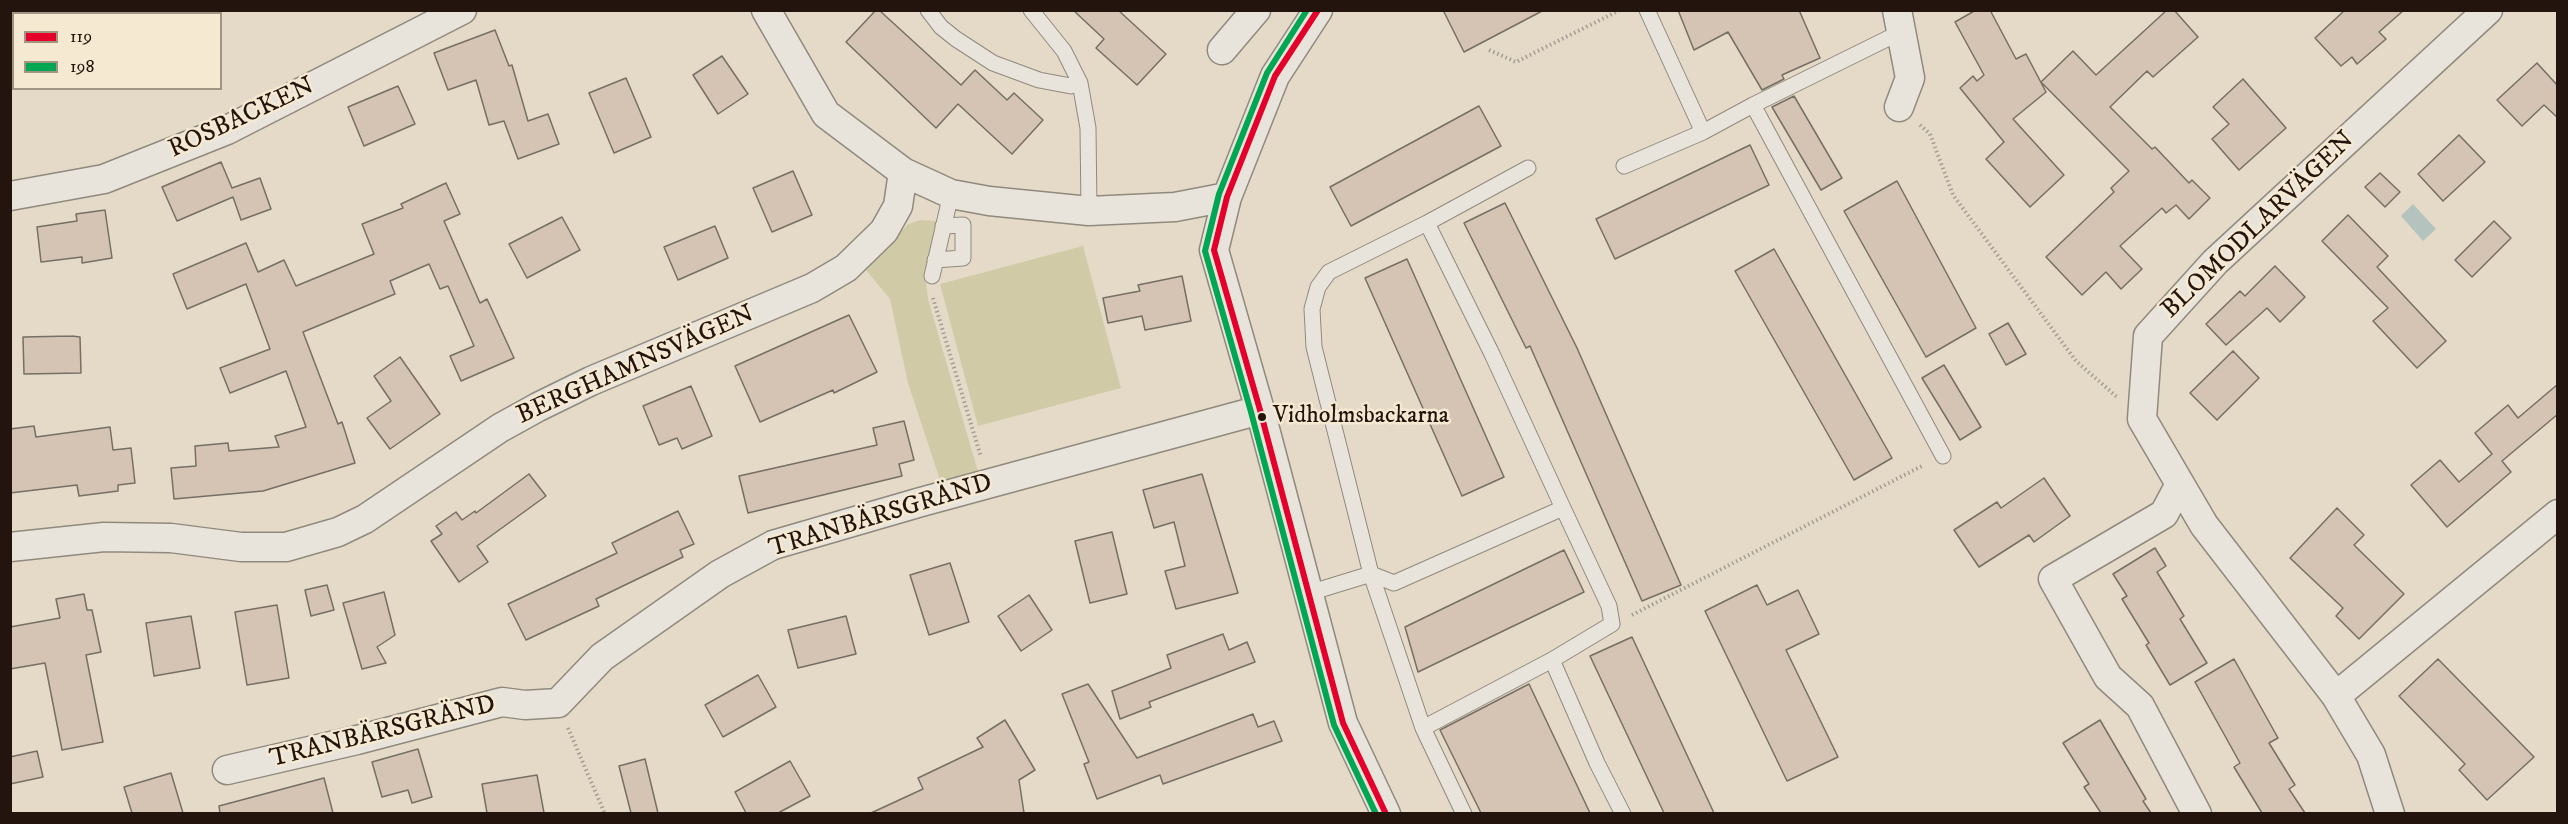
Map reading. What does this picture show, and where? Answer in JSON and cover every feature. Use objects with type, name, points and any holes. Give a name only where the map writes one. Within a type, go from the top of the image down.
[{"type":"street","name":"ROSBACKEN","points":[[10,196],[104,179],[227,130],[462,10]]},
{"type":"street","points":[[766,10],[826,114],[903,172],[951,194],[989,201],[1089,211],[1175,207],[1227,197]]},
{"type":"street","points":[[1222,50],[1256,10]]},
{"type":"street","points":[[1318,10],[1275,76],[1227,197],[1214,250],[1260,410],[1343,723],[1386,813]]},
{"type":"street","name":"BLOMODLARVÄGEN","points":[[2142,419],[2148,336],[2214,262],[2488,10]]},
{"type":"street","points":[[1899,21],[1910,78],[1899,107]]},
{"type":"street","name":"BERGHAMNSVÄGEN","points":[[10,547],[104,537],[171,538],[241,547],[286,547],[338,532],[364,519],[500,428],[538,407],[591,381],[812,288],[846,268],[884,231],[898,206],[903,172]]},
{"type":"street","name":"TRANBÄRSGRÄND","points":[[227,770],[357,740],[502,702],[525,705],[558,703],[602,657],[720,574],[773,545],[1260,410]]},
{"type":"street","points":[[2142,419],[2204,525],[2336,696],[2371,755],[2390,813]]},
{"type":"street","points":[[2180,484],[2164,514],[2053,579],[2108,677],[2140,706],[2197,813]]},
{"type":"street","points":[[2336,696],[2558,514]]},
{"type":"lane","points":[[928,10],[941,27],[993,63],[1039,80],[1071,86],[1080,83]]},
{"type":"lane","points":[[1031,10],[1064,51],[1080,83],[1088,128],[1089,211]]},
{"type":"lane","points":[[1647,10],[1703,132]]},
{"type":"lane","points":[[1624,166],[1703,132],[1899,21]]},
{"type":"lane","points":[[1753,105],[1943,456]]},
{"type":"lane","points":[[1464,813],[1423,728],[1371,574],[1314,347],[1312,309],[1318,287],[1329,272],[1427,223],[1528,168]]},
{"type":"lane","points":[[932,276],[951,194]]},
{"type":"lane","points":[[1423,728],[1552,660],[1612,624],[1609,606],[1492,354],[1427,223]]},
{"type":"lane","points":[[935,260],[963,258],[963,225],[943,226]]},
{"type":"lane","points":[[1309,593],[1371,574],[1394,583],[1563,508]]},
{"type":"lane","points":[[1552,660],[1597,763],[1623,813]]},
{"type":"path","points":[[1489,50],[1516,62],[1620,10]]},
{"type":"path","points":[[1899,107],[1930,134],[1953,195],[2076,362],[2142,419]]},
{"type":"path","points":[[933,296],[989,484]]},
{"type":"path","points":[[1612,624],[1943,456]]},
{"type":"path","points":[[558,703],[605,813]]},
{"type":"shaded area","points":[[2413,204],[2436,229],[2423,241],[2401,216]]},
{"type":"shaded area","points":[[920,220],[936,221],[925,275],[928,299],[978,472],[940,480],[908,383],[890,299],[866,270],[908,224]]},
{"type":"shaded area","points":[[1083,246],[1121,388],[978,426],[940,284]]},
{"type":"building","points":[[876,10],[879,10],[961,85],[975,70],[1007,100],[1014,93],[1043,120],[1012,154],[958,104],[936,128],[846,42]]},
{"type":"building","points":[[1073,10],[1118,10],[1166,54],[1137,85],[1096,48],[1104,39]]},
{"type":"building","points":[[1443,10],[1544,10],[1464,52]]},
{"type":"building","points":[[1678,10],[1799,10],[1820,58],[1782,75],[1784,79],[1762,90],[1728,32],[1694,50]]},
{"type":"building","points":[[1976,10],[1990,10],[2016,59],[2026,54],[2046,92],[2013,119],[2064,175],[2030,207],[1986,159],[2004,142],[1960,88],[1973,76],[1977,81],[1984,75],[1955,22]]},
{"type":"building","points":[[2167,10],[2174,10],[2198,37],[2153,77],[2147,71],[2110,107],[2152,149],[2155,147],[2189,183],[2192,180],[2210,198],[2189,219],[2176,205],[2166,213],[2162,208],[2120,246],[2142,269],[2121,289],[2106,272],[2082,295],[2046,257],[2114,192],[2111,188],[2129,171],[2041,82],[2073,51],[2096,75]]},
{"type":"building","points":[[2345,10],[2404,10],[2379,32],[2386,39],[2357,64],[2352,57],[2341,66],[2315,38]]},
{"type":"building","points":[[495,30],[509,66],[512,65],[528,121],[548,114],[559,144],[518,159],[504,121],[489,125],[476,80],[448,90],[434,53]]},
{"type":"building","points":[[722,56],[748,94],[718,114],[693,75]]},
{"type":"building","points":[[2537,63],[2558,86],[2558,118],[2544,105],[2522,126],[2497,100]]},
{"type":"building","points":[[626,78],[651,137],[614,153],[589,93]]},
{"type":"building","points":[[2243,79],[2286,128],[2239,170],[2212,139],[2229,124],[2213,107]]},
{"type":"building","points":[[398,86],[415,124],[364,146],[348,107]]},
{"type":"building","points":[[1794,96],[1842,178],[1821,190],[1772,107]]},
{"type":"building","points":[[1479,106],[1501,146],[1351,226],[1330,187]]},
{"type":"building","points":[[2459,135],[2485,162],[2443,201],[2418,174]]},
{"type":"building","points":[[1750,145],[1769,185],[1615,259],[1596,219]]},
{"type":"building","points":[[221,162],[232,188],[260,178],[271,209],[241,220],[233,197],[177,221],[162,187]]},
{"type":"building","points":[[793,171],[812,215],[772,232],[753,188]]},
{"type":"building","points":[[2380,173],[2400,192],[2385,207],[2365,187]]},
{"type":"building","points":[[1897,181],[1976,328],[1926,357],[1844,211]]},
{"type":"building","points":[[446,183],[460,214],[444,221],[480,303],[487,299],[514,358],[461,381],[450,356],[474,346],[448,286],[440,289],[429,264],[390,281],[395,294],[303,332],[338,424],[342,422],[355,463],[263,491],[174,499],[171,468],[196,466],[195,446],[228,443],[229,451],[279,447],[275,436],[306,427],[286,371],[230,393],[220,368],[270,349],[246,284],[187,309],[173,274],[246,243],[258,272],[284,260],[296,286],[374,254],[362,224],[403,208],[401,204]]},
{"type":"building","points":[[1505,203],[1577,348],[1681,585],[1642,601],[1530,346],[1526,348],[1464,223]]},
{"type":"building","points":[[105,210],[112,258],[82,263],[82,257],[41,262],[37,227],[77,221],[76,214]]},
{"type":"building","points":[[2348,215],[2388,256],[2377,267],[2446,341],[2417,368],[2373,321],[2388,308],[2322,241]]},
{"type":"building","points":[[562,217],[580,250],[527,278],[509,244]]},
{"type":"building","points":[[2494,221],[2511,238],[2472,277],[2455,260]]},
{"type":"building","points":[[715,226],[728,258],[678,280],[664,247]]},
{"type":"building","points":[[1774,249],[1892,458],[1854,480],[1735,271]]},
{"type":"building","points":[[1407,259],[1504,477],[1462,496],[1365,278]]},
{"type":"building","points":[[2275,266],[2305,297],[2280,322],[2267,308],[2226,345],[2206,324],[2240,291],[2245,296]]},
{"type":"building","points":[[1182,276],[1191,321],[1145,330],[1142,316],[1108,323],[1103,298],[1140,291],[1138,285]]},
{"type":"building","points":[[849,315],[877,372],[834,393],[833,390],[760,422],[735,366]]},
{"type":"building","points":[[2008,323],[2026,354],[2006,365],[1989,334]]},
{"type":"building","points":[[23,337],[80,337],[81,373],[24,374]]},
{"type":"building","points":[[2233,351],[2259,378],[2217,420],[2190,393]]},
{"type":"building","points":[[400,357],[440,414],[390,449],[367,418],[391,401],[374,376]]},
{"type":"building","points":[[1944,365],[1981,427],[1960,440],[1922,378]]},
{"type":"building","points":[[2558,384],[2558,414],[2502,461],[2511,472],[2447,527],[2411,485],[2440,460],[2459,482],[2492,454],[2475,433],[2508,405],[2518,418]]},
{"type":"building","points":[[691,386],[712,436],[682,449],[677,438],[659,445],[643,406]]},
{"type":"building","points":[[904,421],[914,460],[899,464],[902,476],[748,513],[739,476],[877,445],[873,428]]},
{"type":"building","points":[[34,426],[36,437],[110,427],[113,450],[131,448],[135,483],[118,485],[118,491],[79,496],[77,485],[10,493],[10,429]]},
{"type":"building","points":[[529,474],[546,496],[477,546],[488,562],[459,582],[431,541],[442,534],[436,526],[456,512],[462,520],[475,511],[476,513]]},
{"type":"building","points":[[1202,474],[1238,593],[1176,609],[1165,571],[1185,566],[1174,522],[1154,528],[1143,490]]},
{"type":"building","points":[[2044,478],[2070,516],[2034,542],[2029,535],[1979,567],[1954,530],[1997,502],[2001,508]]},
{"type":"building","points":[[2337,508],[2364,535],[2354,545],[2404,594],[2359,639],[2336,616],[2343,608],[2290,558]]},
{"type":"building","points":[[678,511],[694,544],[680,550],[683,557],[596,599],[599,606],[526,640],[508,604],[617,553],[612,543]]},
{"type":"building","points":[[1112,532],[1127,594],[1090,603],[1075,541]]},
{"type":"building","points":[[2155,548],[2166,566],[2157,572],[2184,616],[2180,619],[2207,663],[2170,685],[2146,645],[2149,643],[2122,599],[2127,596],[2113,574]]},
{"type":"building","points":[[1564,550],[1584,592],[1418,672],[1405,627]]},
{"type":"building","points":[[950,563],[969,622],[929,635],[910,575]]},
{"type":"building","points":[[327,585],[334,610],[311,616],[305,590]]},
{"type":"building","points":[[1757,585],[1767,605],[1798,590],[1819,634],[1786,650],[1838,757],[1787,781],[1705,611]]},
{"type":"building","points":[[384,592],[395,635],[377,647],[386,663],[362,669],[343,603]]},
{"type":"building","points":[[84,594],[87,610],[92,610],[101,652],[86,655],[103,742],[62,750],[45,663],[10,669],[10,627],[60,618],[56,599]]},
{"type":"building","points":[[1029,595],[1052,630],[1021,651],[998,616]]},
{"type":"building","points":[[277,605],[289,678],[247,685],[235,612]]},
{"type":"building","points":[[191,616],[200,668],[154,676],[146,623]]},
{"type":"building","points":[[846,616],[856,654],[798,668],[788,630]]},
{"type":"building","points":[[1223,634],[1229,650],[1247,642],[1255,662],[1149,702],[1151,707],[1120,719],[1112,691],[1171,668],[1167,655]]},
{"type":"building","points":[[1632,637],[1714,813],[1664,813],[1590,656]]},
{"type":"building","points":[[2234,659],[2278,738],[2269,743],[2295,785],[2289,789],[2305,813],[2262,813],[2234,767],[2240,763],[2195,682]]},
{"type":"building","points":[[2438,659],[2534,757],[2487,800],[2459,770],[2465,764],[2399,696]]},
{"type":"building","points":[[758,675],[776,707],[723,737],[705,705]]},
{"type":"building","points":[[1088,684],[1137,758],[1253,714],[1258,727],[1274,721],[1282,741],[1163,784],[1160,775],[1097,799],[1084,764],[1089,762],[1062,694]]},
{"type":"building","points":[[1529,684],[1590,813],[1481,813],[1440,730]]},
{"type":"building","points":[[1005,720],[1035,770],[1019,780],[1024,813],[871,813],[923,789],[918,778],[983,747],[977,738]]},
{"type":"building","points":[[2100,720],[2146,799],[2143,801],[2151,813],[2101,813],[2084,787],[2089,784],[2063,743]]},
{"type":"building","points":[[418,749],[432,797],[412,803],[408,790],[382,797],[372,762]]},
{"type":"building","points":[[37,751],[43,777],[10,784],[10,757]]},
{"type":"building","points":[[645,759],[658,813],[631,813],[619,766]]},
{"type":"building","points":[[790,761],[810,796],[778,813],[746,813],[735,792]]},
{"type":"building","points":[[171,773],[183,813],[132,813],[124,787]]},
{"type":"building","points":[[537,775],[544,813],[487,813],[482,784]]},
{"type":"building","points":[[324,778],[333,813],[220,813],[219,806]]},
{"type":"transit line","name":"198","points":[[1307,10],[1267,73],[1219,194],[1205,251],[1251,412],[1334,725],[1376,814]]},
{"type":"transit line","name":"119","points":[[1318,10],[1275,76],[1227,197],[1214,250],[1260,410],[1343,723],[1386,814]]},
{"type":"place","name":"Vidholmsbackarna","points":[[1262,417]]}]
